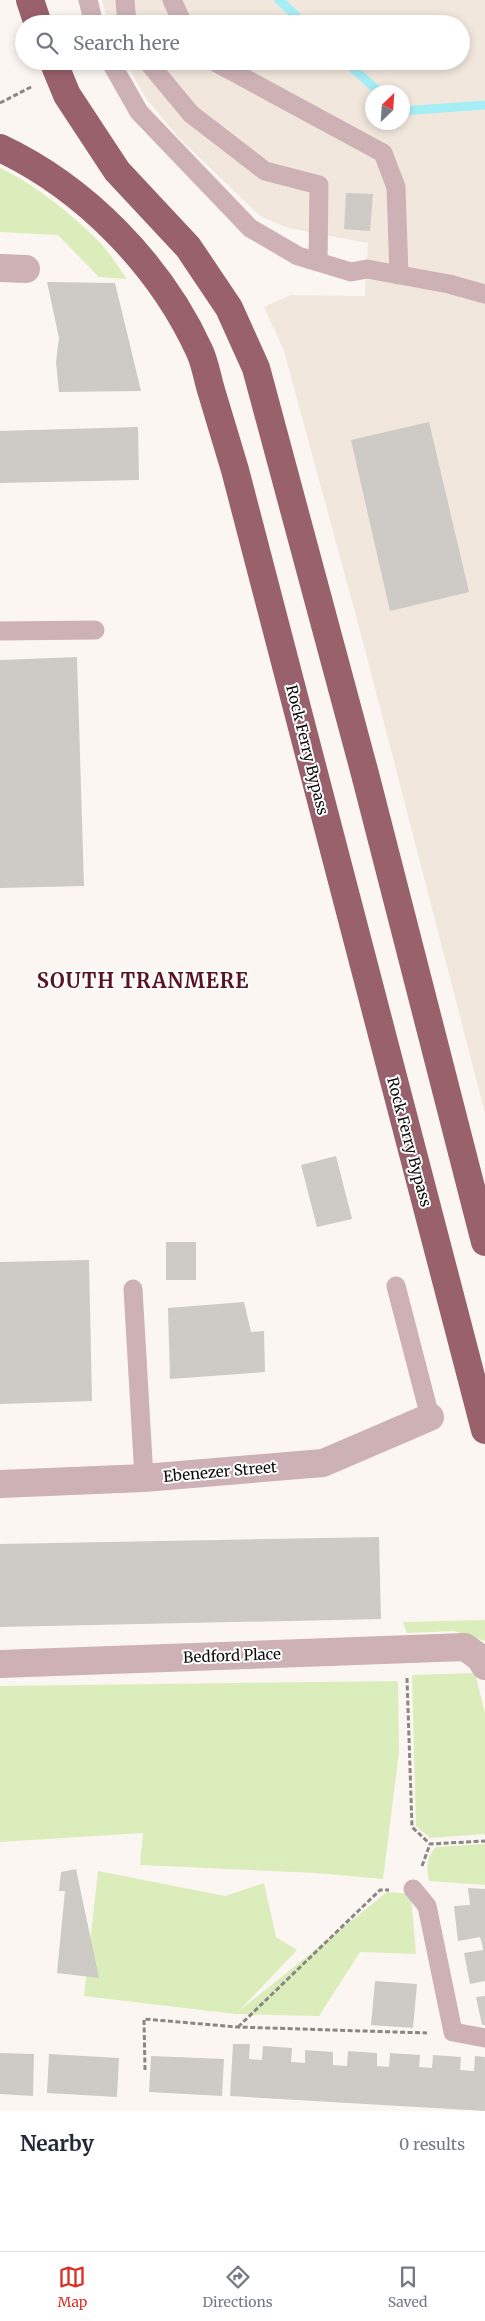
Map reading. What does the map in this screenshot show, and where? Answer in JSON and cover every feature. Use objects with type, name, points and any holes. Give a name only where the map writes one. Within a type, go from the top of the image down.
[{"type":"highway","points":[[30,0],[35,15]]},
{"type":"highway","points":[[57,70],[67,95],[117,171],[188,247],[228,308],[256,368],[365,774],[485,1242]]},
{"type":"highway","name":"Rock Ferry Bypass","points":[[0,148],[37,168],[68,190],[112,227],[158,281],[181,316],[200,352],[235,470],[485,1430]]},
{"type":"street","name":"Ebenezer Street","points":[[0,1484],[144,1478],[323,1463],[430,1417]]},
{"type":"street","name":"Bedford Place","points":[[0,1664],[465,1647],[480,1658],[485,1666]]},
{"type":"lane","points":[[88,0],[92,15]]},
{"type":"lane","points":[[126,0],[127,15]]},
{"type":"lane","points":[[172,0],[179,15]]},
{"type":"lane","points":[[115,70],[139,112],[250,228],[298,256],[351,272],[367,270],[399,275],[449,284],[485,294]]},
{"type":"lane","points":[[154,70],[191,114],[265,171],[319,185],[318,262]]},
{"type":"lane","points":[[230,70],[383,153],[396,186],[399,275]]},
{"type":"lane","points":[[0,631],[95,630]]},
{"type":"lane","points":[[396,1286],[430,1417]]},
{"type":"lane","points":[[133,1289],[144,1478]]},
{"type":"lane","points":[[413,1889],[427,1906],[453,2032],[485,2038]]},
{"type":"path","points":[[406,1650],[412,1828],[430,1844],[485,1840]]},
{"type":"path","points":[[237,2027],[380,1890],[413,1889],[430,1844]]},
{"type":"path","points":[[145,2070],[144,2019],[237,2027],[440,2033],[453,2030]]},
{"type":"shaded area","points":[[102,0],[485,0],[485,1113],[362,638],[284,351],[264,307],[291,295],[365,296],[368,243],[288,228],[260,216],[177,136],[145,97],[130,70],[470,70],[470,15],[106,15]]},
{"type":"green space","points":[[0,168],[40,192],[80,224],[105,249],[127,279],[99,277],[58,235],[0,232]]},
{"type":"green space","points":[[485,1620],[485,1641],[454,1631],[407,1633],[403,1622]]},
{"type":"green space","points":[[475,1673],[485,1713],[485,1834],[430,1838],[416,1826],[412,1675]]},
{"type":"green space","points":[[398,1681],[399,1752],[383,1879],[316,1873],[140,1865],[143,1833],[0,1842],[0,1686]]},
{"type":"green space","points":[[485,1844],[485,1885],[429,1881],[428,1863],[436,1847]]},
{"type":"green space","points":[[98,1871],[225,1896],[264,1883],[276,1937],[297,1950],[239,2011],[387,1892],[411,1894],[416,1954],[360,1952],[319,2016],[235,2014],[84,1996]]},
{"type":"building","points":[[346,193],[373,194],[370,231],[344,229]]},
{"type":"building","points":[[47,282],[115,283],[141,391],[59,392],[56,362],[59,338]]},
{"type":"building","points":[[429,422],[469,592],[390,611],[351,440]]},
{"type":"building","points":[[138,427],[139,480],[0,483],[0,431]]},
{"type":"building","points":[[77,657],[84,886],[0,888],[0,660]]},
{"type":"building","points":[[336,1156],[352,1219],[317,1227],[301,1165]]},
{"type":"building","points":[[166,1242],[196,1242],[196,1280],[166,1280]]},
{"type":"building","points":[[89,1260],[92,1401],[0,1404],[0,1262]]},
{"type":"building","points":[[244,1302],[251,1332],[264,1331],[265,1372],[170,1379],[168,1308]]},
{"type":"building","points":[[379,1537],[381,1619],[0,1627],[0,1544]]},
{"type":"building","points":[[76,1869],[99,1978],[57,1973],[65,1891],[59,1891],[61,1872]]},
{"type":"building","points":[[468,1888],[485,1889],[485,1981],[470,1984],[464,1953],[483,1950],[482,1944],[480,1937],[458,1941],[454,1906],[470,1905]]},
{"type":"building","points":[[375,1981],[417,1984],[413,2028],[371,2025]]},
{"type":"building","points":[[485,1996],[485,2025],[482,2025],[476,1997]]},
{"type":"building","points":[[233,2044],[250,2044],[249,2059],[262,2060],[263,2046],[292,2048],[291,2062],[305,2063],[305,2050],[333,2052],[333,2065],[347,2066],[348,2051],[377,2053],[377,2066],[389,2067],[390,2053],[420,2055],[419,2067],[432,2068],[433,2055],[461,2057],[460,2070],[474,2071],[475,2056],[485,2057],[485,2111],[230,2096]]},
{"type":"building","points":[[0,2053],[34,2054],[33,2096],[0,2094]]},
{"type":"building","points":[[49,2054],[119,2058],[117,2097],[47,2093]]},
{"type":"building","points":[[151,2056],[224,2059],[222,2096],[149,2092]]},
{"type":"waterway","points":[[279,0],[295,15]]},
{"type":"waterway","points":[[355,70],[371,85]]},
{"type":"waterway","points":[[410,110],[485,105]]},
{"type":"district","name":"SOUTH TRANMERE","points":[[143,981]]}]
